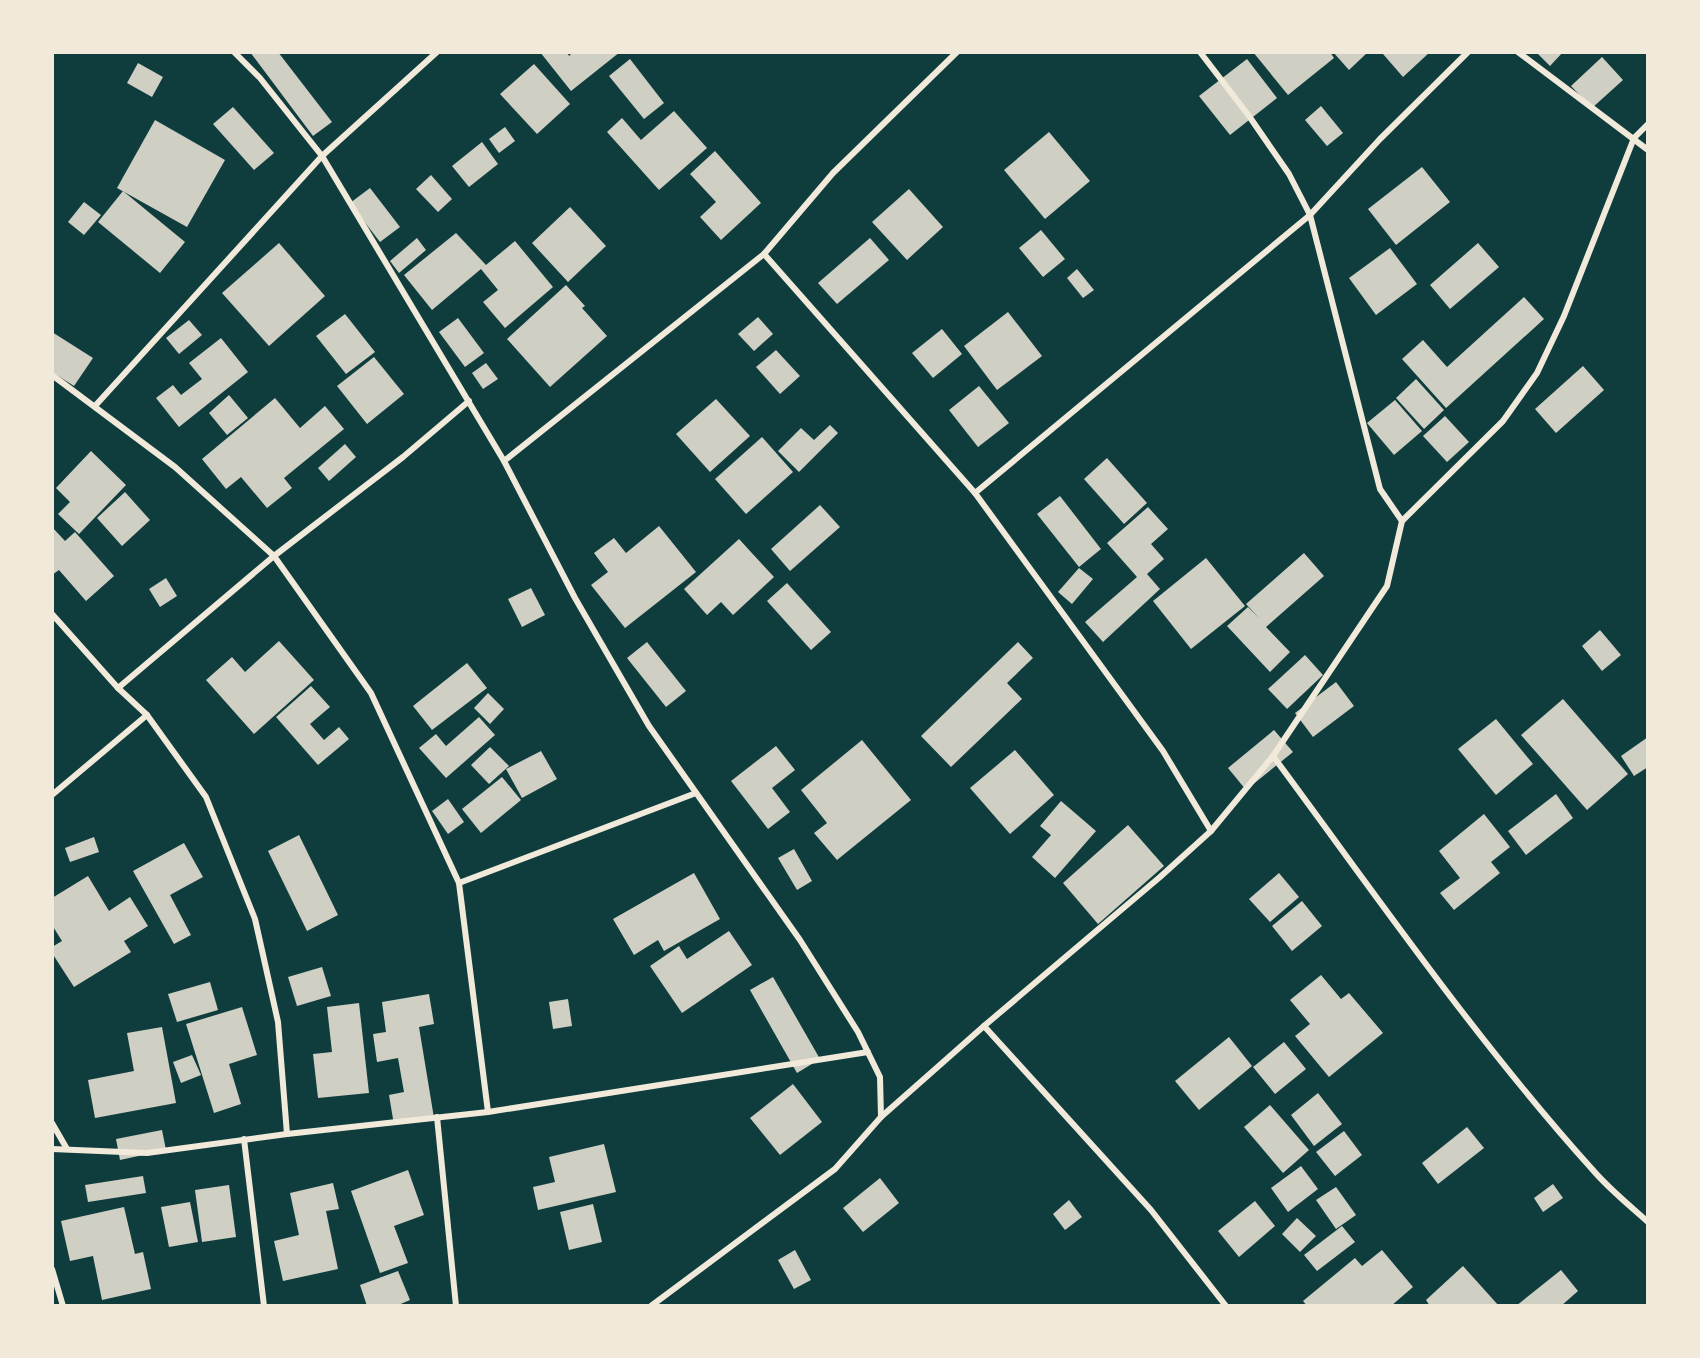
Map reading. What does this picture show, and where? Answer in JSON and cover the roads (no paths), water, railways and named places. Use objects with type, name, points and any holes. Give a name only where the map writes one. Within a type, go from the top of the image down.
[{"type":"street","points":[[234,52],[260,78],[322,156],[504,461],[575,598],[649,726],[800,940],[858,1032],[880,1077],[880,1117]]},
{"type":"street","points":[[95,406],[322,156],[437,52]]},
{"type":"street","points":[[504,461],[764,254],[833,173],[957,52]]},
{"type":"street","points":[[1200,52],[1249,116],[1289,174],[1310,215],[1380,489],[1402,521]]},
{"type":"street","points":[[975,493],[1310,215],[1380,139],[1468,52]]},
{"type":"street","points":[[1518,52],[1647,150]]},
{"type":"street","points":[[651,1305],[835,1169],[880,1117],[1211,831],[1273,756],[1387,586],[1402,521],[1503,421],[1537,373],[1564,316],[1634,138],[1647,124]]},
{"type":"street","points":[[764,254],[975,493],[1163,751],[1211,831]]},
{"type":"street","points":[[52,375],[175,467],[274,556],[371,693],[459,883],[488,1112]]},
{"type":"street","points":[[118,688],[274,556],[403,457],[469,401]]},
{"type":"street","points":[[52,614],[118,688],[147,715],[206,797],[255,919],[278,1022],[286,1134]]},
{"type":"street","points":[[52,795],[147,715]]},
{"type":"street","points":[[1273,756],[1438,980],[1509,1071],[1593,1171],[1647,1222]]},
{"type":"street","points":[[459,883],[696,793]]},
{"type":"street","points":[[984,1026],[1124,1178],[1226,1305]]},
{"type":"street","points":[[52,1149],[147,1153],[286,1134],[488,1112],[868,1052]]},
{"type":"street","points":[[437,1117],[456,1305]]},
{"type":"street","points":[[52,1123],[67,1149]]},
{"type":"street","points":[[244,1140],[264,1305]]},
{"type":"street","points":[[52,1269],[63,1305]]}]
